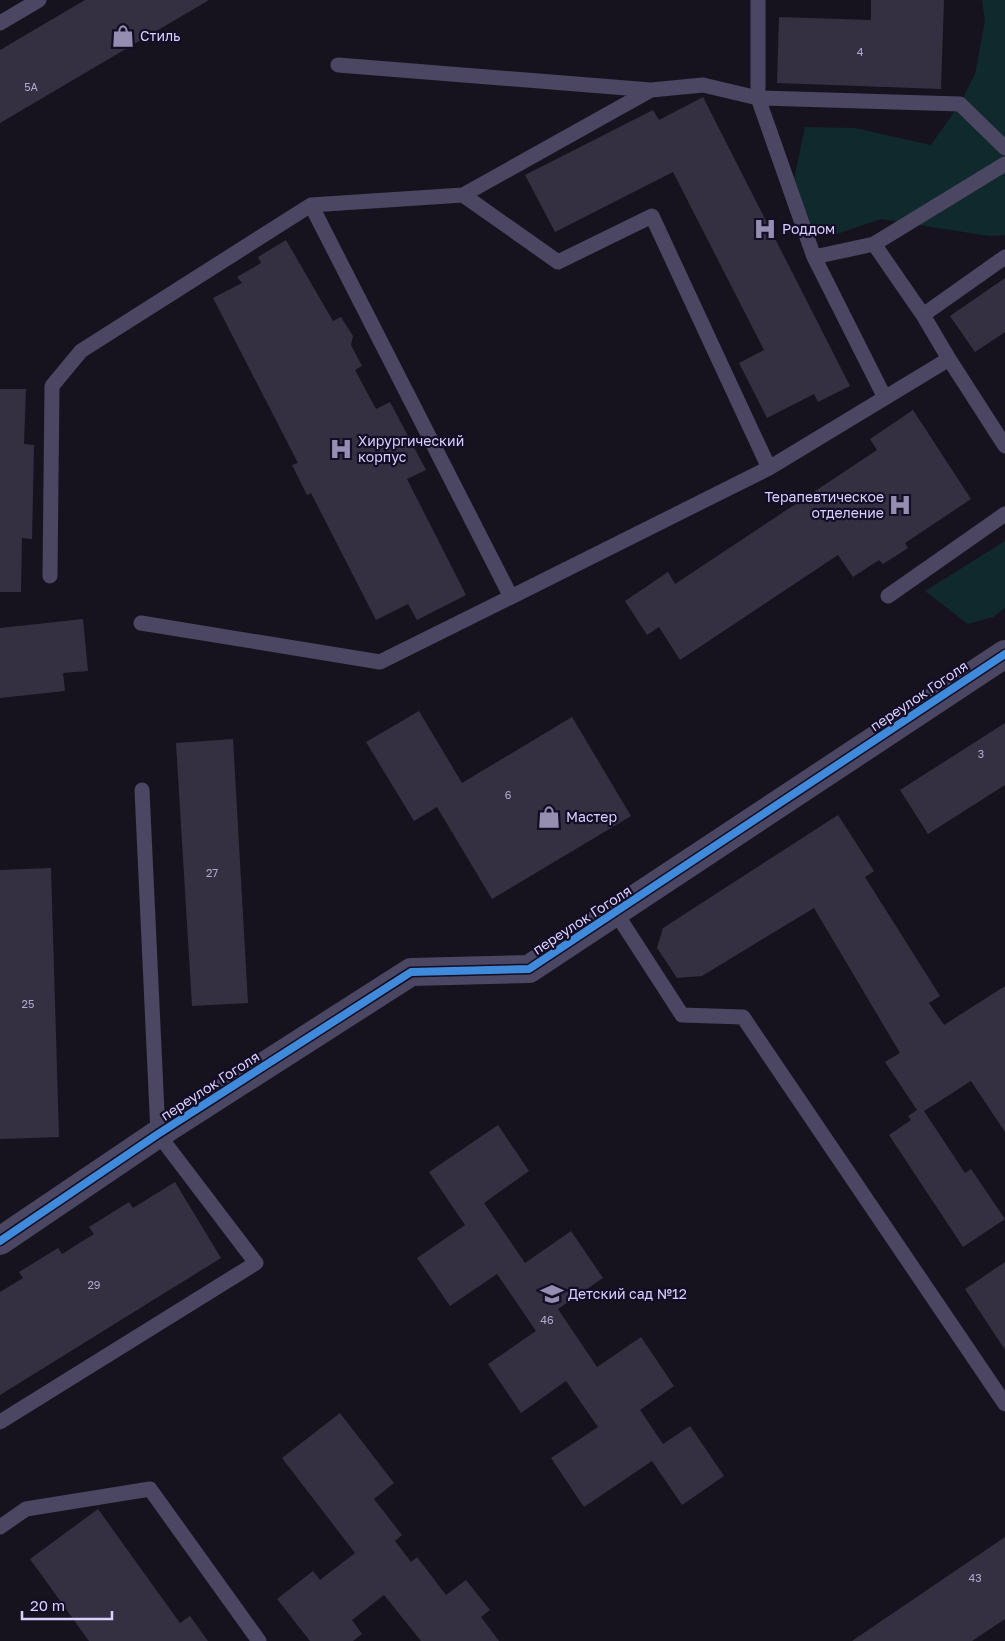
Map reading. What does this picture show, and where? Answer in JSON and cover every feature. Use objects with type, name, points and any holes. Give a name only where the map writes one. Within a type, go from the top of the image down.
[{"type":"street","name":"переулок Гоголя","points":[[0,1241],[158,1134],[410,972],[530,969],[1005,654]]},
{"type":"lane","points":[[0,23],[39,0]]},
{"type":"lane","points":[[758,0],[758,98],[814,257],[885,398]]},
{"type":"lane","points":[[338,65],[651,90],[703,85],[758,98],[960,104],[1005,148]]},
{"type":"lane","points":[[50,576],[52,386],[81,351],[311,205],[463,195],[651,90]]},
{"type":"lane","points":[[814,257],[874,244],[1005,164]]},
{"type":"lane","points":[[463,195],[558,262],[652,216],[769,468]]},
{"type":"lane","points":[[311,205],[511,597]]},
{"type":"lane","points":[[874,244],[923,315],[1005,446]]},
{"type":"lane","points":[[923,315],[1005,258]]},
{"type":"lane","points":[[141,623],[380,662],[769,468],[949,359]]},
{"type":"lane","points":[[888,596],[1005,514]]},
{"type":"lane","points":[[0,1422],[256,1263],[158,1134],[142,790]]},
{"type":"lane","points":[[616,913],[682,1015],[743,1017],[1005,1404]]},
{"type":"lane","points":[[0,1527],[26,1509],[150,1489],[259,1641]]},
{"type":"green space","points":[[982,0],[1005,0],[1005,235],[989,236],[881,219],[834,235],[809,231],[794,180],[805,127],[855,128],[931,145],[960,104],[975,74],[985,21]]},
{"type":"green space","points":[[1005,541],[1005,608],[993,617],[968,624],[925,591]]},
{"type":"building","points":[[85,0],[209,0],[0,123],[0,50]]},
{"type":"building","points":[[871,0],[944,0],[941,89],[777,83],[779,17],[871,20]]},
{"type":"building","points":[[703,97],[850,386],[818,402],[814,394],[767,418],[739,363],[764,350],[673,172],[555,232],[525,175],[653,110],[659,120]]},
{"type":"building","points":[[286,240],[333,321],[341,317],[353,336],[351,345],[362,366],[355,370],[376,409],[390,402],[426,470],[407,479],[466,595],[417,620],[408,604],[376,620],[311,493],[307,495],[292,465],[298,463],[213,298],[242,283],[237,277],[261,263],[258,257]]},
{"type":"building","points":[[1005,278],[1005,332],[975,352],[950,316]]},
{"type":"building","points":[[0,389],[26,389],[24,444],[34,445],[32,539],[22,538],[21,592],[0,592]]},
{"type":"building","points":[[913,410],[971,499],[905,543],[908,548],[883,564],[879,560],[853,577],[838,555],[680,660],[659,627],[647,635],[625,601],[668,572],[675,584],[877,450],[870,439]]},
{"type":"building","points":[[83,619],[88,671],[63,673],[65,691],[0,698],[0,628]]},
{"type":"building","points":[[419,711],[462,783],[572,717],[631,816],[492,899],[437,807],[414,821],[366,742]]},
{"type":"building","points":[[1005,723],[1005,785],[928,834],[900,790]]},
{"type":"building","points":[[233,739],[248,1003],[192,1006],[176,743]]},
{"type":"building","points":[[838,815],[874,871],[865,877],[940,996],[929,1003],[944,1025],[1005,986],[1005,1132],[971,1081],[924,1111],[965,1173],[971,1169],[1005,1219],[963,1247],[889,1135],[911,1120],[908,1116],[917,1110],[885,1062],[900,1053],[814,908],[702,976],[677,978],[657,948],[663,928]]},
{"type":"building","points":[[51,868],[59,1137],[0,1139],[0,870]]},
{"type":"building","points":[[498,1125],[529,1171],[484,1203],[525,1263],[571,1231],[603,1278],[558,1309],[597,1367],[641,1337],[674,1386],[640,1410],[663,1444],[690,1426],[724,1476],[682,1505],[652,1461],[584,1507],[551,1458],[598,1427],[566,1381],[521,1413],[488,1364],[536,1331],[497,1274],[450,1306],[417,1258],[465,1225],[429,1172]]},
{"type":"building","points":[[175,1182],[221,1258],[0,1395],[0,1292],[23,1278],[19,1272],[58,1248],[62,1254],[94,1234],[89,1227],[129,1202],[133,1208]]},
{"type":"building","points":[[1005,1262],[1005,1350],[965,1289]]},
{"type":"building","points":[[340,1413],[394,1483],[374,1499],[402,1535],[395,1541],[411,1562],[417,1557],[446,1595],[466,1580],[490,1610],[481,1617],[499,1641],[421,1641],[384,1595],[352,1620],[362,1634],[353,1641],[310,1641],[277,1599],[313,1571],[320,1580],[355,1553],[282,1458]]},
{"type":"building","points":[[98,1509],[180,1623],[190,1616],[208,1641],[89,1641],[30,1559]]},
{"type":"building","points":[[1005,1537],[1005,1619],[972,1641],[852,1641]]},
{"type":"cycle path","points":[[0,1241],[158,1134],[411,972],[529,969],[1005,654]]},
{"type":"place","name":"Стиль","points":[[123,36]]},
{"type":"place","name":"Роддом","points":[[765,229]]},
{"type":"place","name":"Хирургический корпус","points":[[341,449]]},
{"type":"place","name":"Терапевтическое отделение","points":[[900,505]]},
{"type":"place","name":"Мастер","points":[[549,817]]},
{"type":"place","name":"Детский сад №12","points":[[552,1294]]}]
